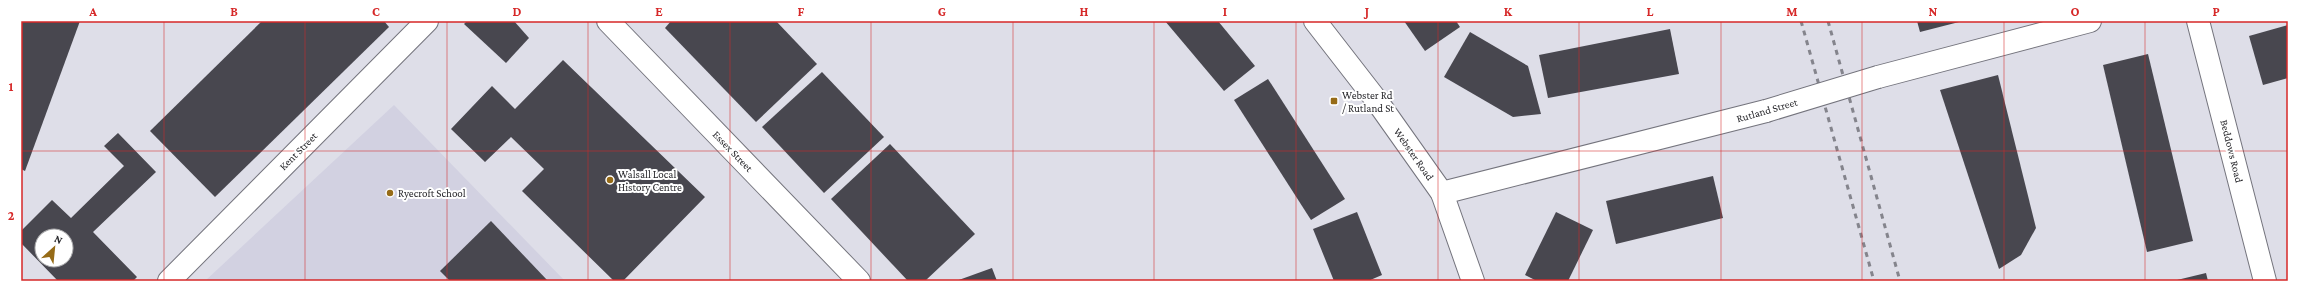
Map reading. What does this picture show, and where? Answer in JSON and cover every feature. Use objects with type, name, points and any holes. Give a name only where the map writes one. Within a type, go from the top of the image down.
[{"type":"street","name":"Kent Street","points":[[169,281],[427,21]]},
{"type":"street","name":"Essex Street","points":[[608,21],[859,281]]},
{"type":"street","name":"Webster Road","points":[[1315,21],[1374,96],[1442,193],[1473,281]]},
{"type":"street","name":"Rutland Street","points":[[1442,193],[1766,111],[1878,76],[2090,21]]},
{"type":"street","name":"Beddows Road","points":[[2198,21],[2265,281]]},
{"type":"shaded area","name":"Ryecroft School","points":[[394,105],[565,281],[205,281]]},
{"type":"building","points":[[21,21],[80,21],[25,171],[21,169]]},
{"type":"building","points":[[262,21],[384,21],[389,27],[215,197],[150,131]]},
{"type":"building","points":[[467,21],[514,21],[529,38],[506,63],[464,24]]},
{"type":"building","points":[[671,21],[776,21],[817,64],[756,122],[665,28]]},
{"type":"building","points":[[1165,21],[1218,21],[1255,66],[1224,91]]},
{"type":"building","points":[[1404,21],[1456,21],[1460,27],[1425,51]]},
{"type":"building","points":[[1917,21],[1959,21],[1959,22],[1920,32]]},
{"type":"building","points":[[2288,25],[2288,78],[2263,85],[2249,36]]},
{"type":"building","points":[[1670,29],[1679,74],[1548,98],[1539,55]]},
{"type":"building","points":[[1470,32],[1528,66],[1541,114],[1513,117],[1444,77]]},
{"type":"building","points":[[2148,54],[2193,241],[2147,252],[2103,65]]},
{"type":"building","name":"Walsall Local History Centre","points":[[563,60],[705,197],[623,281],[614,281],[522,191],[544,169],[511,137],[485,162],[451,129],[492,86],[515,109]]},
{"type":"building","points":[[822,72],[884,137],[824,193],[762,127]]},
{"type":"building","points":[[1998,75],[2036,228],[2021,255],[1999,269],[1940,90]]},
{"type":"building","points":[[1268,79],[1345,199],[1311,220],[1234,100]]},
{"type":"building","points":[[118,133],[156,172],[93,232],[137,277],[133,281],[58,281],[45,268],[74,268],[74,228],[34,228],[34,256],[21,243],[21,231],[52,200],[71,218],[124,166],[104,146]]},
{"type":"building","points":[[890,144],[975,234],[925,281],[908,281],[831,199]]},
{"type":"building","points":[[1713,176],[1723,218],[1616,244],[1606,201]]},
{"type":"building","points":[[1357,212],[1382,275],[1368,281],[1334,281],[1313,229]]},
{"type":"building","points":[[1556,212],[1593,230],[1568,281],[1537,281],[1525,275]]},
{"type":"building","points":[[491,221],[548,281],[450,281],[440,271]]},
{"type":"building","points":[[992,268],[997,281],[956,281]]},
{"type":"building","points":[[2206,273],[2208,281],[2177,281],[2177,280]]},
{"type":"railway","points":[[1801,21],[1874,281]]},
{"type":"railway","points":[[1828,21],[1900,281]]},
{"type":"place","name":"Webster Rd / Rutland St","points":[[1334,101]]},
{"type":"place","name":"Walsall Local History Centre","points":[[610,180]]},
{"type":"place","name":"Ryecroft School","points":[[390,193]]}]
